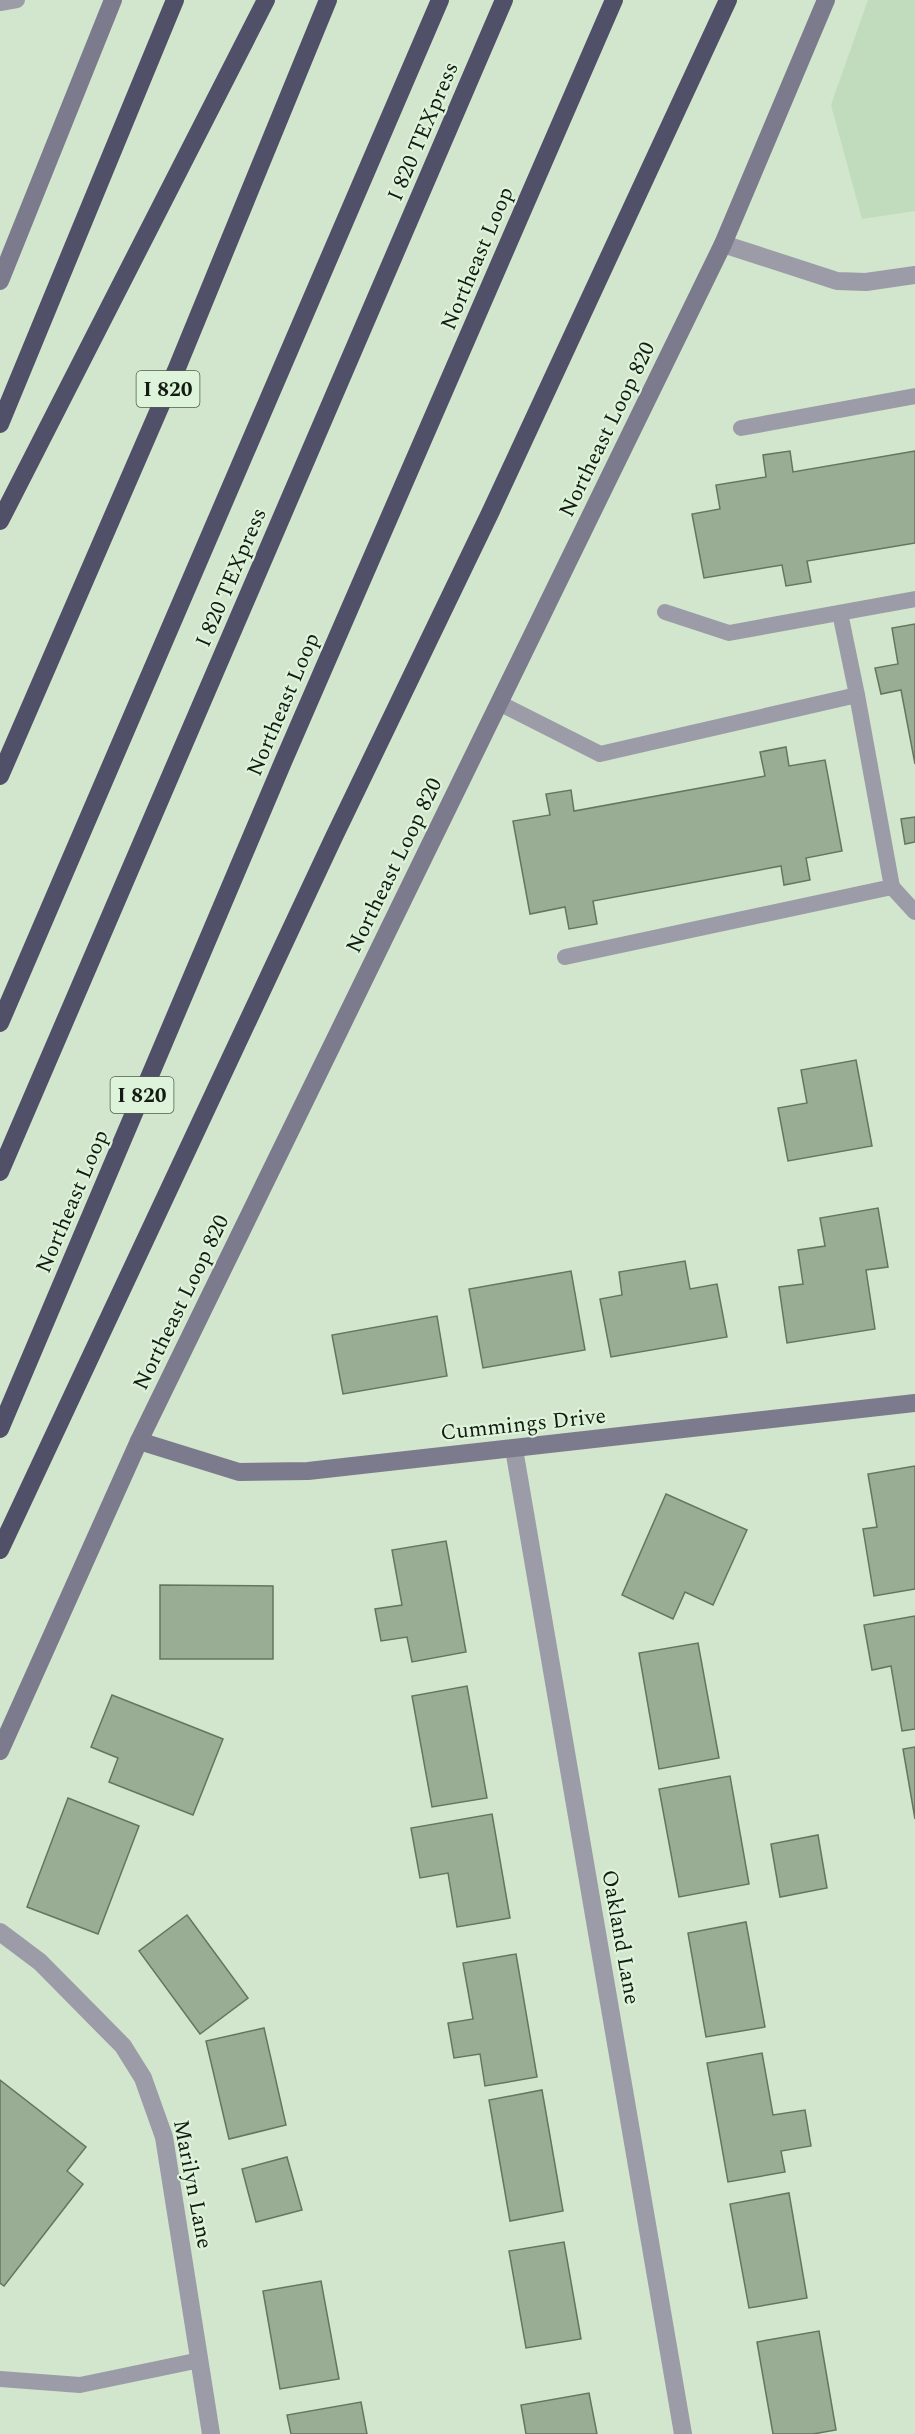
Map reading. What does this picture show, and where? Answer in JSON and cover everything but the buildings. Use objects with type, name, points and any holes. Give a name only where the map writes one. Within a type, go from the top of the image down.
[{"type":"highway","points":[[0,424],[175,0]]},
{"type":"highway","points":[[0,521],[266,0]]},
{"type":"highway","name":"I 820","points":[[0,776],[177,368],[328,0]]},
{"type":"highway","name":"I 820 TEXpress","points":[[0,1023],[440,0]]},
{"type":"highway","name":"I 820 TEXpress","points":[[0,1172],[504,0]]},
{"type":"highway","name":"Northeast Loop","points":[[0,1429],[279,772],[614,0]]},
{"type":"highway","points":[[0,1550],[333,839],[496,500],[728,0]]},
{"type":"main road","points":[[0,281],[113,0]]},
{"type":"main road","name":"Northeast Loop 820","points":[[0,1750],[139,1441],[723,244],[826,0]]},
{"type":"main road","name":"Cummings Drive","points":[[139,1441],[239,1472],[308,1471],[915,1403]]},
{"type":"street","points":[[723,244],[837,281],[866,282],[915,275]]},
{"type":"street","name":"Oakland Lane","points":[[514,1449],[683,2434]]},
{"type":"street","name":"Marilyn Lane","points":[[0,1932],[40,1962],[123,2046],[143,2078],[164,2137],[211,2434]]},
{"type":"lane","points":[[0,3],[17,0]]},
{"type":"lane","points":[[741,428],[915,396]]},
{"type":"lane","points":[[665,612],[729,633],[915,599]]},
{"type":"lane","points":[[840,613],[892,887],[915,912]]},
{"type":"lane","points":[[499,703],[600,754],[857,695]]},
{"type":"lane","points":[[565,957],[892,887]]},
{"type":"lane","points":[[0,2379],[80,2385],[200,2360]]},
{"type":"shaded area","points":[[868,0],[915,0],[915,211],[862,219],[831,105]]}]
